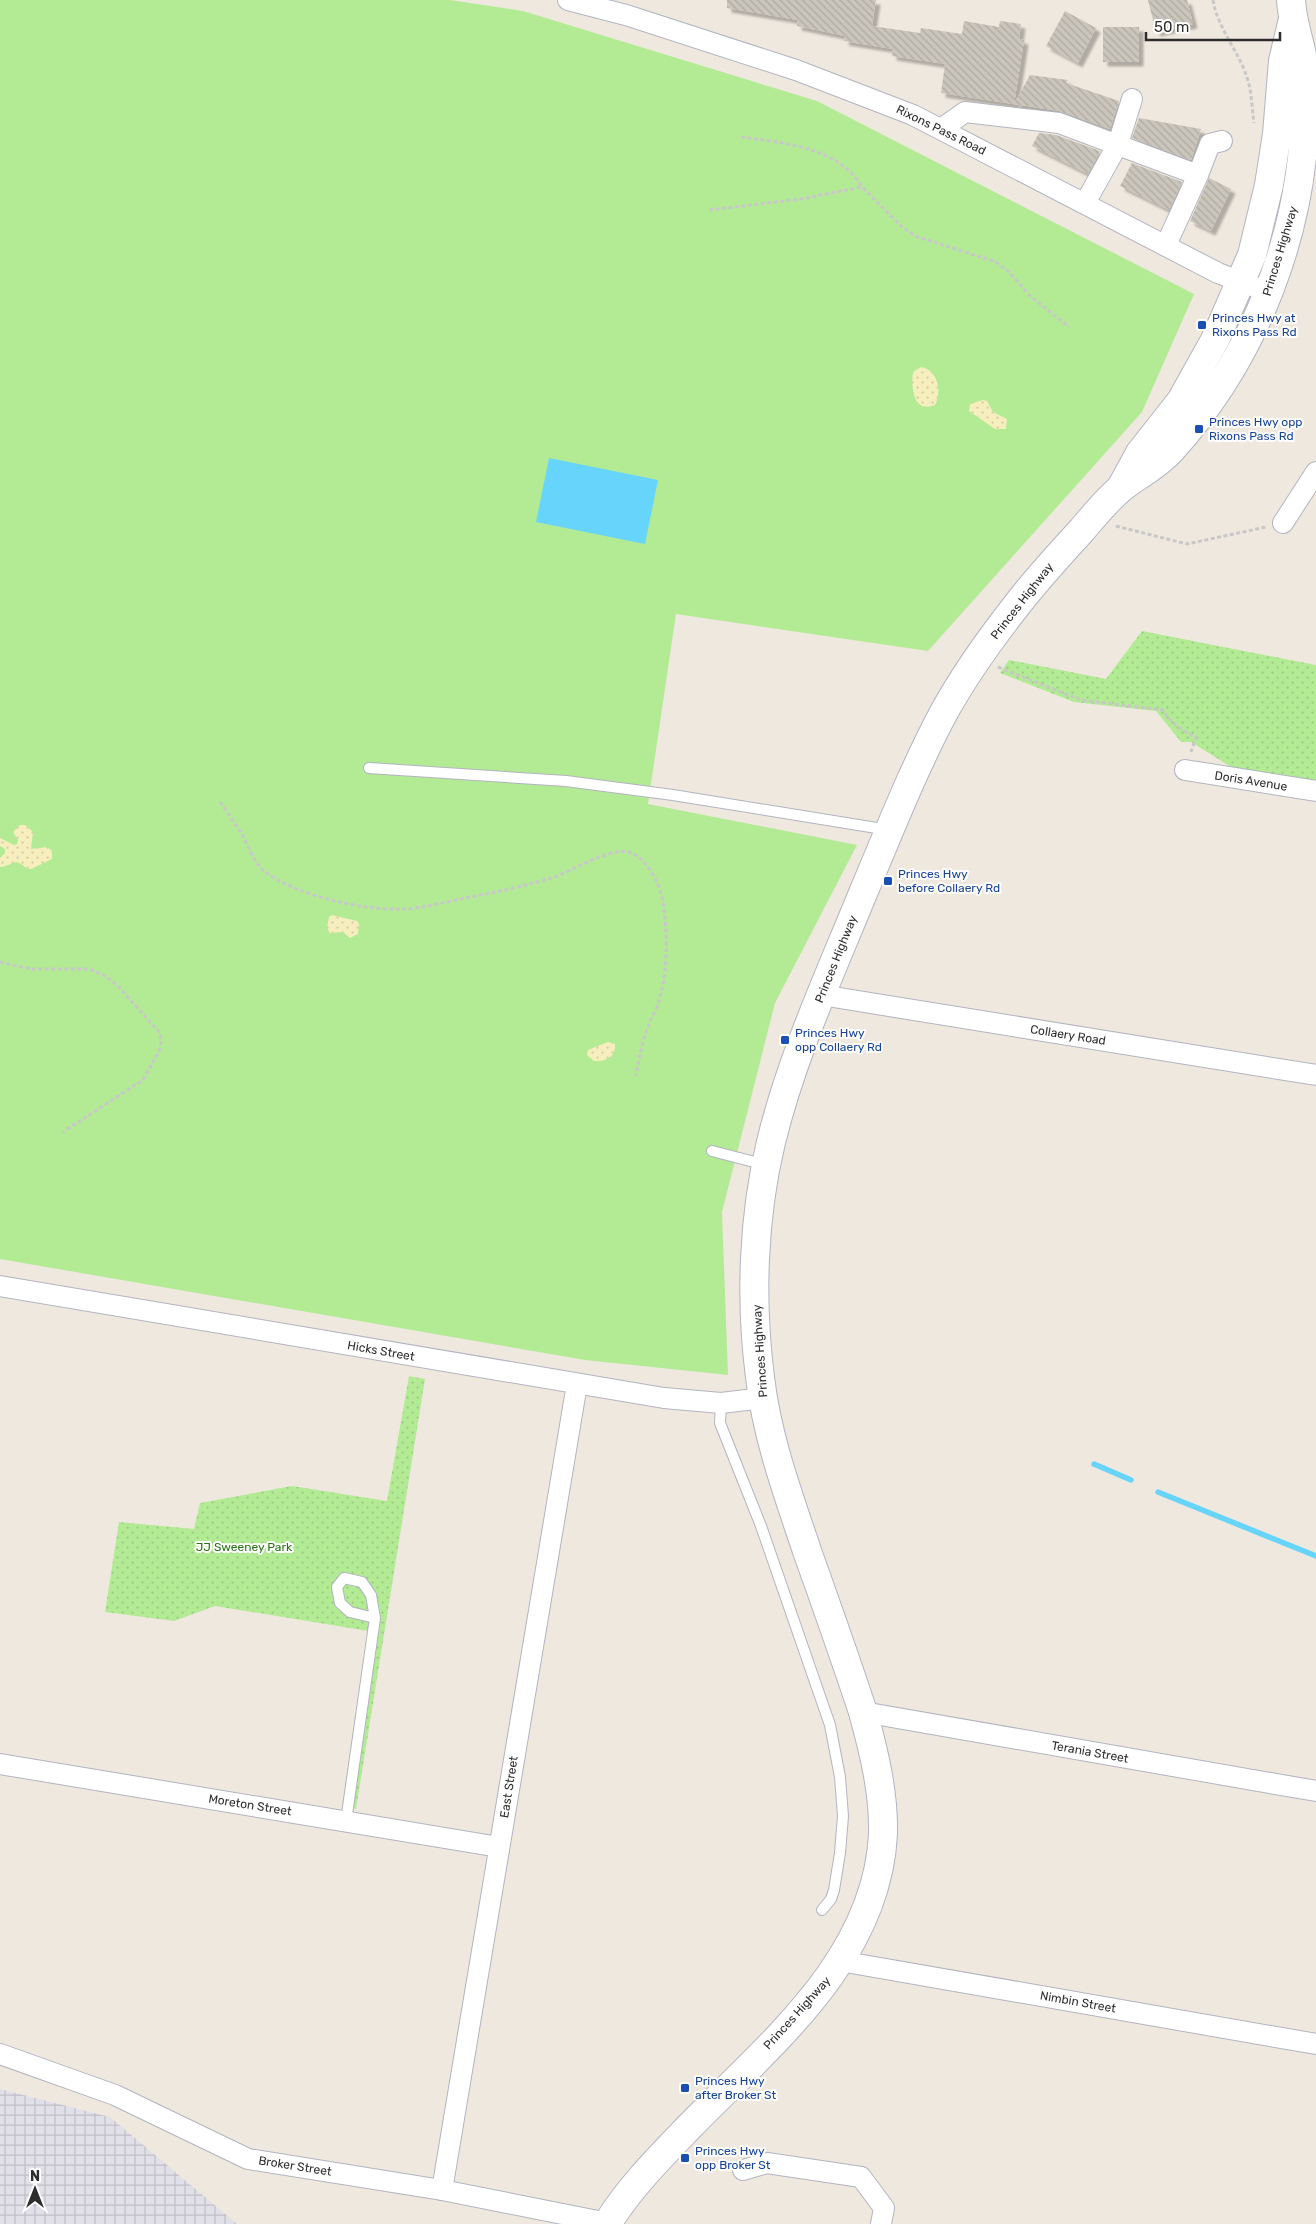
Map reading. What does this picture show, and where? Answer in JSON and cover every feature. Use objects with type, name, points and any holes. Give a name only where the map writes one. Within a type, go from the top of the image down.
[{"type":"main road","name":"Princes Highway","points":[[607,2223],[660,2158],[815,1996],[840,1961],[862,1921],[876,1883],[880,1859],[883,1834],[880,1788],[874,1751],[863,1712],[774,1452],[763,1398],[756,1325],[758,1224],[767,1165],[781,1108],[821,995],[929,740],[968,673],[1016,606],[1120,489],[1140,453],[1185,394],[1215,340],[1252,255],[1266,202],[1277,134],[1283,61],[1292,11]]},
{"type":"main road","name":"Princes Highway","points":[[1120,489],[1153,468],[1173,448],[1201,412],[1232,368],[1268,292],[1286,239],[1295,201],[1302,147],[1305,107],[1303,59],[1292,11]]},
{"type":"street","name":"Rixons Pass Road","points":[[568,0],[626,15],[796,70],[914,115],[1218,273],[1268,292]]},
{"type":"street","points":[[1085,203],[1118,144],[1132,99]]},
{"type":"street","points":[[941,129],[965,112],[1059,123],[1198,175]]},
{"type":"street","points":[[1166,245],[1210,144],[1222,142]]},
{"type":"street","points":[[1283,523],[1316,472]]},
{"type":"street","name":"Doris Avenue","points":[[1185,770],[1316,791]]},
{"type":"street","name":"Collaery Road","points":[[821,995],[1316,1075]]},
{"type":"street","name":"Hicks Street","points":[[0,1286],[664,1398],[721,1403],[763,1398]]},
{"type":"street","name":"East Street","points":[[442,2190],[577,1384]]},
{"type":"street","name":"Terania Street","points":[[863,1712],[1316,1791]]},
{"type":"street","name":"Moreton Street","points":[[0,1764],[499,1847]]},
{"type":"street","name":"Nimbin Street","points":[[840,1961],[1316,2044]]},
{"type":"street","name":"Broker Street","points":[[0,2054],[115,2095],[248,2158],[442,2190],[607,2223]]},
{"type":"street","points":[[743,2170],[767,2163],[861,2177],[884,2208],[881,2224]]},
{"type":"lane","points":[[370,768],[566,781],[673,795],[890,830]]},
{"type":"lane","points":[[712,1151],[767,1165]]},
{"type":"lane","points":[[721,1403],[720,1423],[761,1526],[830,1725],[840,1777],[843,1816],[834,1890],[831,1899],[822,1910]]},
{"type":"lane","points":[[346,1821],[375,1618]]},
{"type":"path","points":[[1213,0],[1216,17],[1233,47],[1248,81],[1254,128]]},
{"type":"path","points":[[741,137],[809,149],[848,169],[862,187],[900,225],[915,236],[996,262],[1010,273],[1030,296],[1069,327]]},
{"type":"path","points":[[709,210],[801,199],[862,187]]},
{"type":"path","points":[[1116,526],[1186,544],[1283,523]]},
{"type":"path","points":[[998,667],[1081,700],[1163,710],[1175,724],[1186,733],[1196,737],[1185,770]]},
{"type":"path","points":[[220,802],[242,834],[262,870],[279,882],[308,894],[382,909],[406,909],[436,904],[542,881],[576,869],[601,856],[617,852],[628,852],[637,856],[658,882],[663,902],[666,946],[664,979],[658,1004],[648,1026],[640,1052],[636,1076]]},
{"type":"path","points":[[0,962],[30,969],[52,970],[76,967],[89,969],[105,976],[118,986],[160,1033],[159,1050],[142,1080],[63,1132]]},
{"type":"shaded area","points":[[0,2089],[110,2117],[237,2224],[0,2224]]},
{"type":"green space","points":[[0,0],[450,0],[523,11],[817,101],[1194,294],[1142,412],[928,651],[676,614],[648,804],[857,845],[775,1003],[722,1212],[728,1375],[585,1360],[0,1259]]},
{"type":"green space","points":[[1142,631],[1316,665],[1316,781],[1231,767],[1191,742],[1181,742],[1156,711],[1074,702],[1000,673],[1009,660],[1106,679]]},
{"type":"green space","name":"JJ Sweeney Park","points":[[409,1376],[425,1379],[356,1809],[342,1807],[368,1631],[215,1606],[174,1621],[105,1612],[119,1522],[194,1529],[200,1503],[292,1486],[387,1501]]},
{"type":"sand","points":[[921,367],[931,372],[937,382],[938,394],[935,405],[928,407],[918,403],[913,392],[913,372]]},
{"type":"sand","points":[[983,400],[987,401],[993,412],[1007,419],[1006,429],[995,429],[969,411],[970,404]]},
{"type":"sand","points":[[20,825],[25,825],[33,832],[31,849],[47,847],[52,851],[52,859],[31,869],[16,862],[0,867],[0,858],[5,853],[5,849],[0,846],[0,838],[14,845],[17,844],[18,840],[13,832]]},
{"type":"sand","points":[[332,915],[357,921],[359,924],[358,934],[350,938],[343,932],[330,933],[327,928],[329,917]]},
{"type":"sand","points":[[608,1042],[615,1044],[614,1052],[609,1058],[602,1061],[594,1061],[587,1055],[588,1050]]},
{"type":"water","points":[[549,458],[658,480],[645,544],[536,522]]},
{"type":"building","points":[[727,0],[876,0],[872,26],[920,33],[921,28],[962,34],[964,21],[999,27],[1000,21],[1021,24],[1019,39],[1024,40],[1014,104],[1030,75],[1068,80],[1066,83],[1119,101],[1110,129],[1060,111],[941,93],[945,64],[892,56],[893,49],[844,41],[845,36],[797,26],[798,20],[727,8]]},
{"type":"building","points":[[1148,0],[1187,0],[1193,24],[1156,32]]},
{"type":"building","points":[[1065,11],[1096,28],[1078,63],[1046,46]]},
{"type":"building","points":[[1103,27],[1139,27],[1139,62],[1103,62]]},
{"type":"building","points":[[1139,118],[1201,129],[1191,160],[1132,138]]},
{"type":"building","points":[[1039,133],[1056,135],[1100,151],[1088,174],[1032,146]]},
{"type":"building","points":[[1132,163],[1182,182],[1169,210],[1120,186]]},
{"type":"building","points":[[1209,178],[1231,189],[1211,231],[1190,221]]},
{"type":"waterway","points":[[1094,1464],[1131,1480]]},
{"type":"waterway","points":[[1158,1492],[1316,1556]]},
{"type":"place","name":"Princes Hwy at Rixons Pass Rd","points":[[1202,325]]},
{"type":"place","name":"Princes Hwy opp Rixons Pass Rd","points":[[1199,429]]},
{"type":"place","name":"Princes Hwy before Collaery Rd","points":[[888,881]]},
{"type":"place","name":"Princes Hwy opp Collaery Rd","points":[[785,1040]]},
{"type":"place","name":"Princes Hwy after Broker St","points":[[685,2088]]},
{"type":"place","name":"Princes Hwy opp Broker St","points":[[685,2158]]}]
